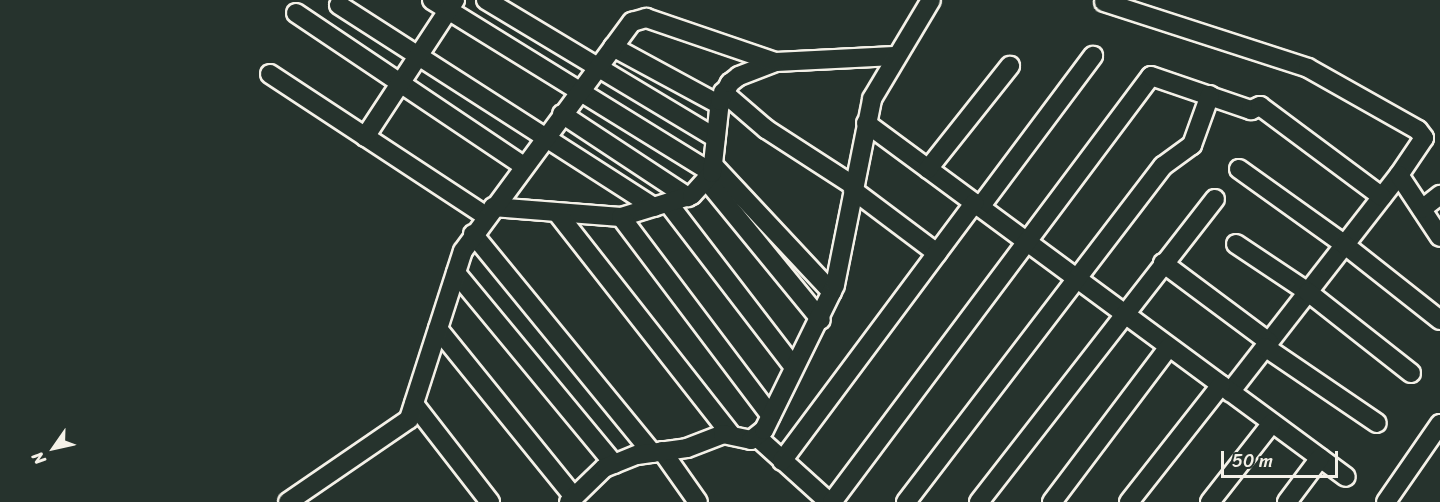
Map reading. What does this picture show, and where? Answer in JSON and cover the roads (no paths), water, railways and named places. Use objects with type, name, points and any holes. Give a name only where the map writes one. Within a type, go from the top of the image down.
[{"type":"street","points":[[432,0],[452,5],[579,92],[711,174],[832,292]]},
{"type":"street","points":[[486,0],[716,138]]},
{"type":"street","points":[[757,437],[771,416],[794,367],[821,320],[832,292],[866,123],[876,87],[931,0]]},
{"type":"street","points":[[1104,2],[1308,68],[1409,124],[1424,138],[1399,175],[1267,344],[1129,502]]},
{"type":"street","points":[[339,5],[544,139],[661,205],[794,367]]},
{"type":"street","points":[[365,137],[452,5]]},
{"type":"street","points":[[296,13],[524,166]]},
{"type":"street","points":[[288,502],[409,419],[456,273],[472,234],[632,22],[642,16],[775,62]]},
{"type":"street","points":[[613,46],[721,99],[854,188],[937,253]]},
{"type":"street","points":[[270,74],[365,137],[490,212],[621,217],[688,197],[711,174],[721,99],[739,76],[775,62],[895,56]]},
{"type":"street","points":[[782,461],[937,253],[1093,56]]},
{"type":"street","points":[[928,169],[1011,66]]},
{"type":"street","points":[[438,329],[572,500],[614,464],[657,452],[687,448],[723,434],[757,437],[831,502],[1151,76],[1251,110],[1260,106],[1382,197]]},
{"type":"street","points":[[906,502],[1163,166],[1192,145],[1210,95]]},
{"type":"street","points":[[562,114],[688,197]]},
{"type":"street","points":[[866,123],[1346,477]]},
{"type":"street","points":[[1239,169],[1345,245],[1440,320]]},
{"type":"street","points":[[711,174],[821,320]]},
{"type":"street","points":[[1399,175],[1440,237]]},
{"type":"street","points":[[1422,209],[1440,195]]},
{"type":"street","points":[[979,502],[1123,313],[1215,199]]},
{"type":"street","points":[[558,214],[730,435]]},
{"type":"street","points":[[621,217],[771,416]]},
{"type":"street","points":[[472,234],[698,502]]},
{"type":"street","points":[[1236,244],[1308,292],[1411,373]]},
{"type":"street","points":[[1163,263],[1267,344],[1377,423]]},
{"type":"street","points":[[456,273],[614,464]]},
{"type":"street","points":[[1052,502],[1169,347]]},
{"type":"street","points":[[414,404],[490,502]]},
{"type":"street","points":[[1210,502],[1272,423]]},
{"type":"street","points":[[1386,502],[1440,424]]},
{"type":"street","points":[[1287,502],[1320,458]]}]
